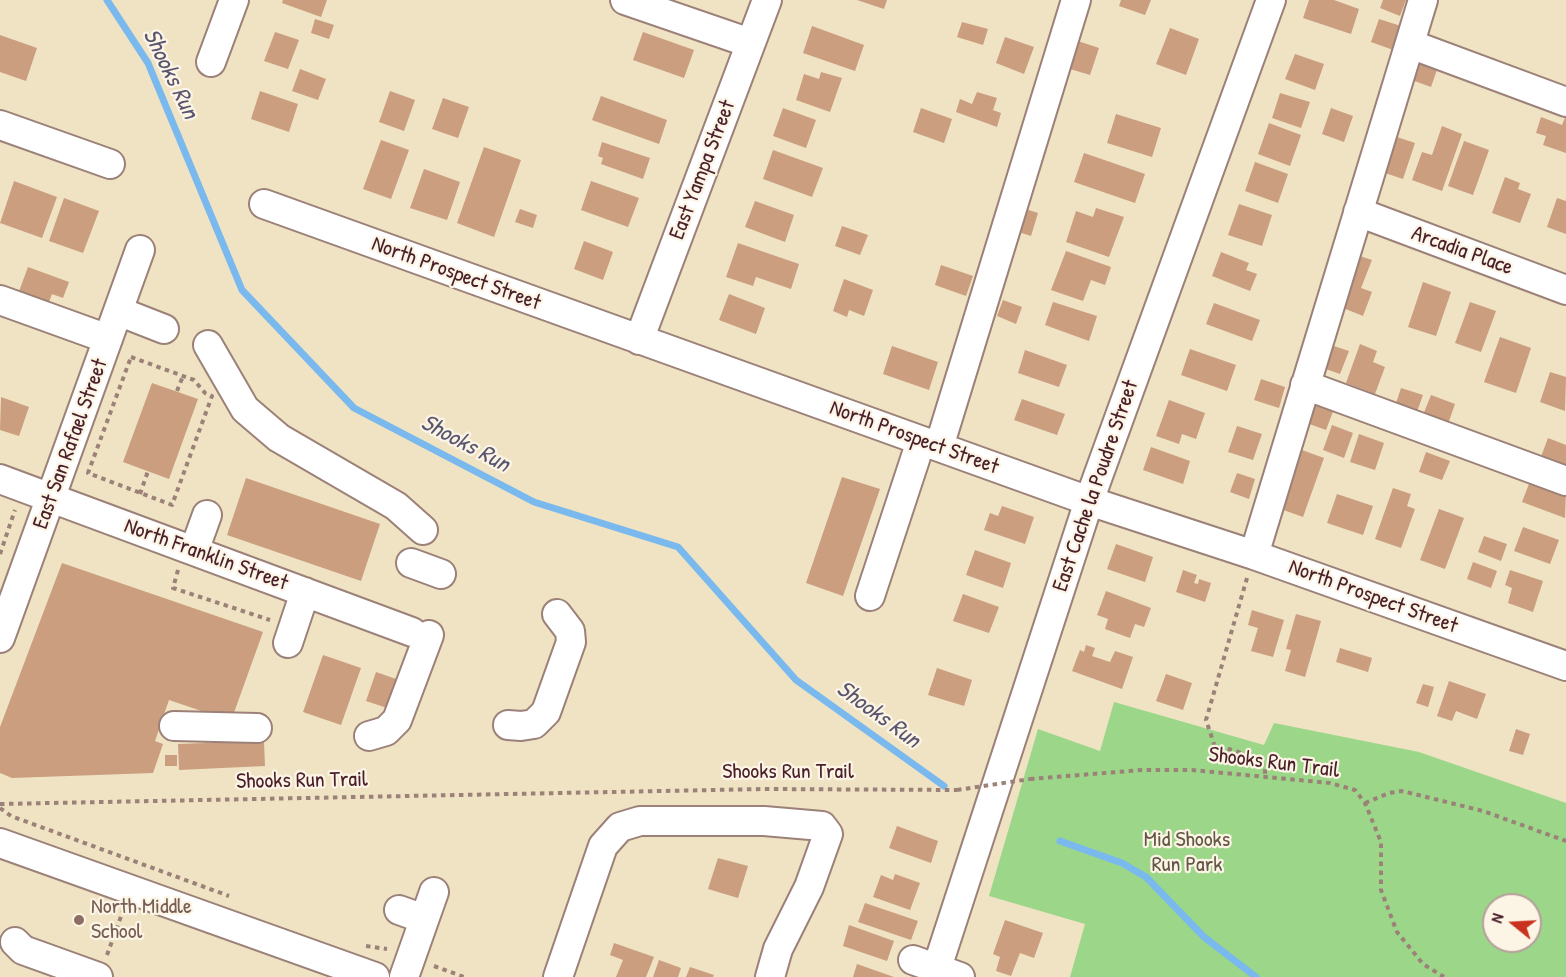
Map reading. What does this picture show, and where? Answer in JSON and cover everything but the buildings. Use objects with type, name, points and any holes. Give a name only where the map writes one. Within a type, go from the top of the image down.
[{"type":"street","points":[[211,62],[234,0]]},
{"type":"street","points":[[625,0],[750,43]]},
{"type":"street","name":"East Yampa Street","points":[[639,340],[767,0]]},
{"type":"street","points":[[870,596],[930,444],[1076,0]]},
{"type":"street","name":"East Cache la Poudre Street","points":[[936,971],[1089,501],[1271,0]]},
{"type":"street","points":[[1254,555],[1424,0]]},
{"type":"street","points":[[1410,44],[1566,102]]},
{"type":"street","points":[[0,125],[110,164]]},
{"type":"street","name":"North Prospect Street","points":[[264,204],[1089,501],[1254,555],[1566,666]]},
{"type":"street","name":"Arcadia Place","points":[[1358,212],[1566,290]]},
{"type":"street","name":"East San Rafael Street","points":[[1,634],[140,250]]},
{"type":"street","points":[[0,300],[108,339]]},
{"type":"street","points":[[118,311],[164,329]]},
{"type":"street","points":[[208,345],[245,409],[279,438],[396,506],[423,530]]},
{"type":"street","points":[[1305,385],[1566,481]]},
{"type":"street","name":"North Franklin Street","points":[[0,479],[52,498],[187,557],[305,592],[421,633],[418,694],[386,731],[369,736]]},
{"type":"street","points":[[187,557],[207,516]]},
{"type":"street","points":[[411,563],[441,574]]},
{"type":"street","points":[[291,635],[305,592]]},
{"type":"street","points":[[508,725],[534,724],[546,712],[546,674],[571,642],[570,631],[557,614]]},
{"type":"street","points":[[174,726],[257,728]]},
{"type":"street","points":[[558,977],[603,846],[620,827],[640,820],[764,821],[822,826],[828,834],[809,887],[778,949],[770,977]]},
{"type":"street","points":[[0,843],[375,977]]},
{"type":"street","points":[[407,968],[412,915],[434,892]]},
{"type":"street","points":[[26,958],[101,971]]},
{"type":"path","points":[[131,357],[194,380],[205,393],[212,396],[172,505],[140,494],[88,473],[131,357]]},
{"type":"path","points":[[177,392],[183,376]]},
{"type":"path","points":[[140,494],[148,471]]},
{"type":"path","points":[[0,554],[16,511],[8,508]]},
{"type":"path","points":[[1254,555],[1206,720],[1215,747],[1233,750],[1260,760],[1265,768],[1265,777]]},
{"type":"path","points":[[187,557],[173,588],[291,635]]},
{"type":"path","name":"Shooks Run Trail","points":[[0,806],[730,789],[957,790],[1030,779],[1142,770],[1192,770],[1330,783],[1355,790],[1365,803],[1381,842],[1382,890],[1397,932],[1423,964],[1444,977]]},
{"type":"path","points":[[1365,803],[1389,793],[1402,791],[1483,812],[1566,841]]},
{"type":"path","points":[[0,806],[11,816],[232,897]]},
{"type":"path","points":[[101,971],[123,910]]},
{"type":"path","points":[[365,946],[377,946],[407,968],[464,977]]},
{"type":"green space","name":"Mid Shooks Run Park","points":[[1114,702],[1264,745],[1274,723],[1419,752],[1566,803],[1566,977],[1070,977],[1085,924],[989,896],[1038,729],[1100,751]]},
{"type":"waterway","name":"Shooks Run","points":[[107,0],[148,63],[242,290],[354,408],[534,502],[678,547],[796,680],[944,786]]},
{"type":"waterway","name":"Shooks Run","points":[[1060,841],[1122,863],[1146,877],[1204,937],[1256,977]]},
{"type":"place","name":"North Middle School","points":[[79,920]]}]
